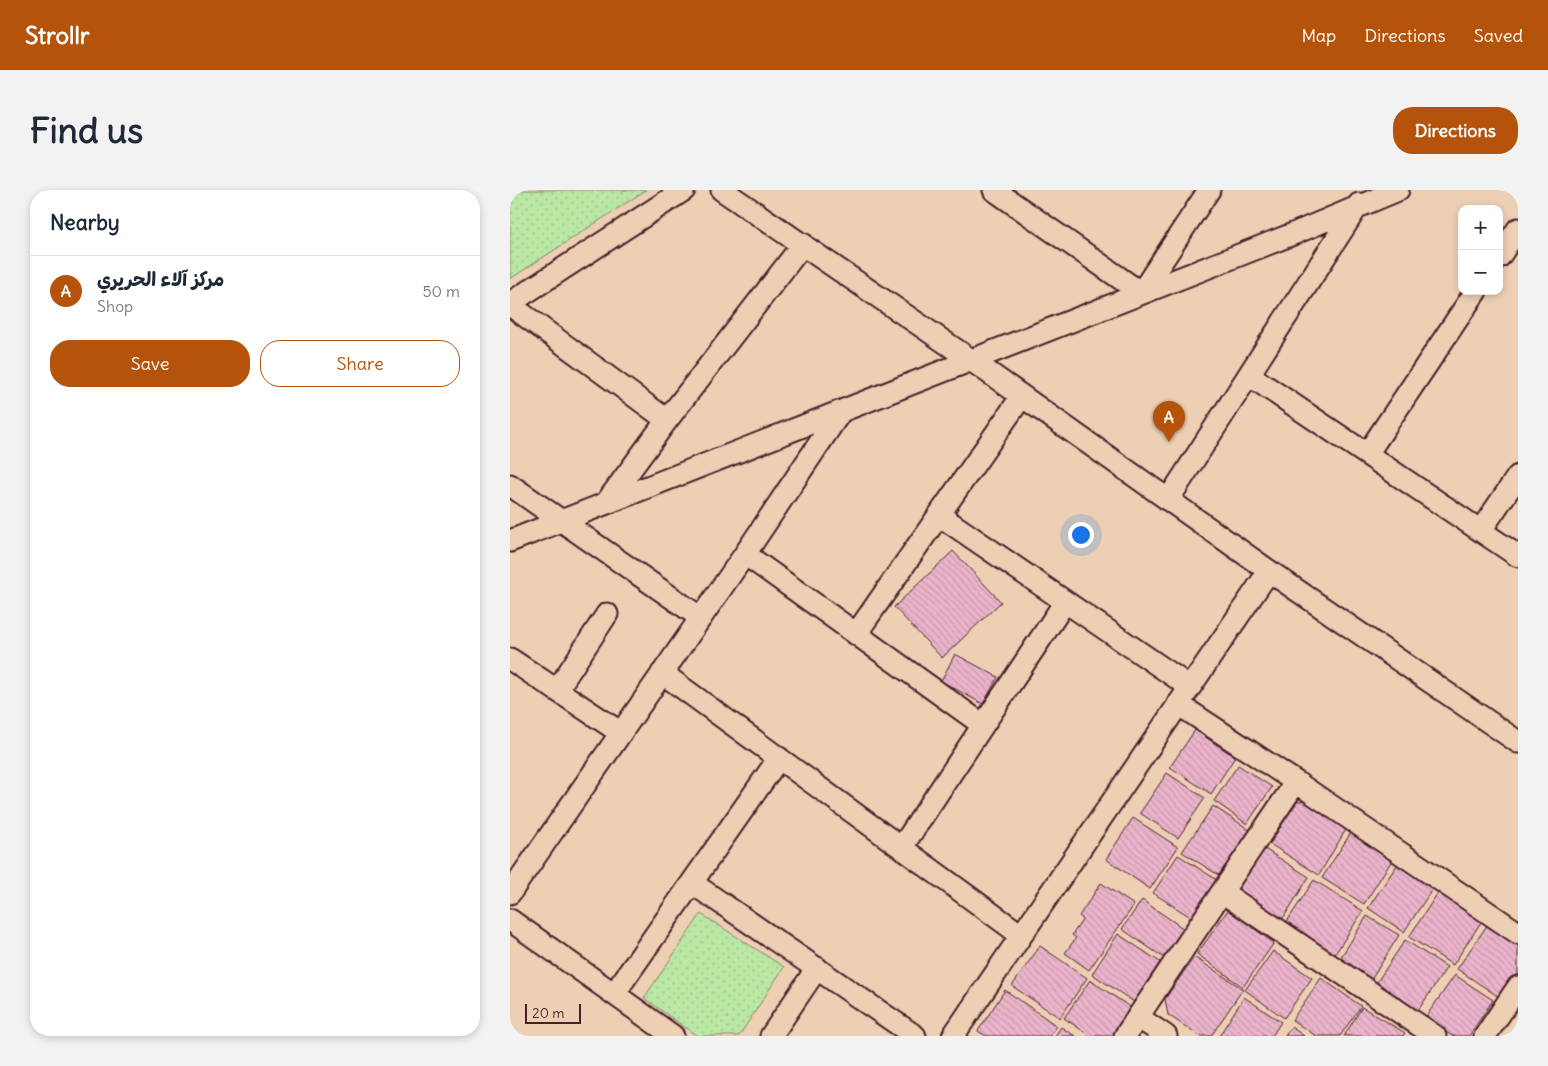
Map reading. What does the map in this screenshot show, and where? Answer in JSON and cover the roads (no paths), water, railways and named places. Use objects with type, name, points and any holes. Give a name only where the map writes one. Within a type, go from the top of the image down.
[{"type":"street","points":[[667,420],[510,304],[684,190]]},
{"type":"street","points":[[722,190],[972,360],[1269,571],[1517,740]]},
{"type":"street","points":[[994,190],[1141,293]]},
{"type":"street","points":[[1141,293],[1209,190]]},
{"type":"street","points":[[510,541],[1293,234],[1363,198],[1398,190]]},
{"type":"street","points":[[1168,500],[1363,198]]},
{"type":"street","points":[[1503,251],[1518,229]]},
{"type":"street","points":[[606,503],[667,420],[803,244]]},
{"type":"street","points":[[1367,454],[1473,295]]},
{"type":"street","points":[[1249,375],[1518,556]]},
{"type":"street","points":[[856,634],[1022,396]]},
{"type":"street","points":[[510,893],[745,554],[841,411]]},
{"type":"street","points":[[1480,530],[1518,476]]},
{"type":"street","points":[[510,485],[701,618]]},
{"type":"street","points":[[939,515],[1065,602],[1296,782],[1518,933]]},
{"type":"street","points":[[745,554],[983,725]]},
{"type":"street","points":[[953,1036],[1269,571]]},
{"type":"street","points":[[902,846],[1065,602]]},
{"type":"street","points":[[557,690],[607,614]]},
{"type":"street","points":[[510,659],[621,733]]},
{"type":"street","points":[[662,673],[902,846],[1021,935]]},
{"type":"street","points":[[614,994],[780,758]]},
{"type":"street","points":[[1125,1036],[1296,782]]},
{"type":"street","points":[[692,883],[915,1036]]},
{"type":"street","points":[[1222,892],[1435,1036]]},
{"type":"street","points":[[510,920],[673,1036]]},
{"type":"street","points":[[771,1036],[817,968]]},
{"type":"street","points":[[1485,1036],[1515,997]]},
{"type":"street","points":[[1138,1017],[1166,1036]]},
{"type":"place","name":"مركز آلاء الحريري","points":[[1169,442]]}]
